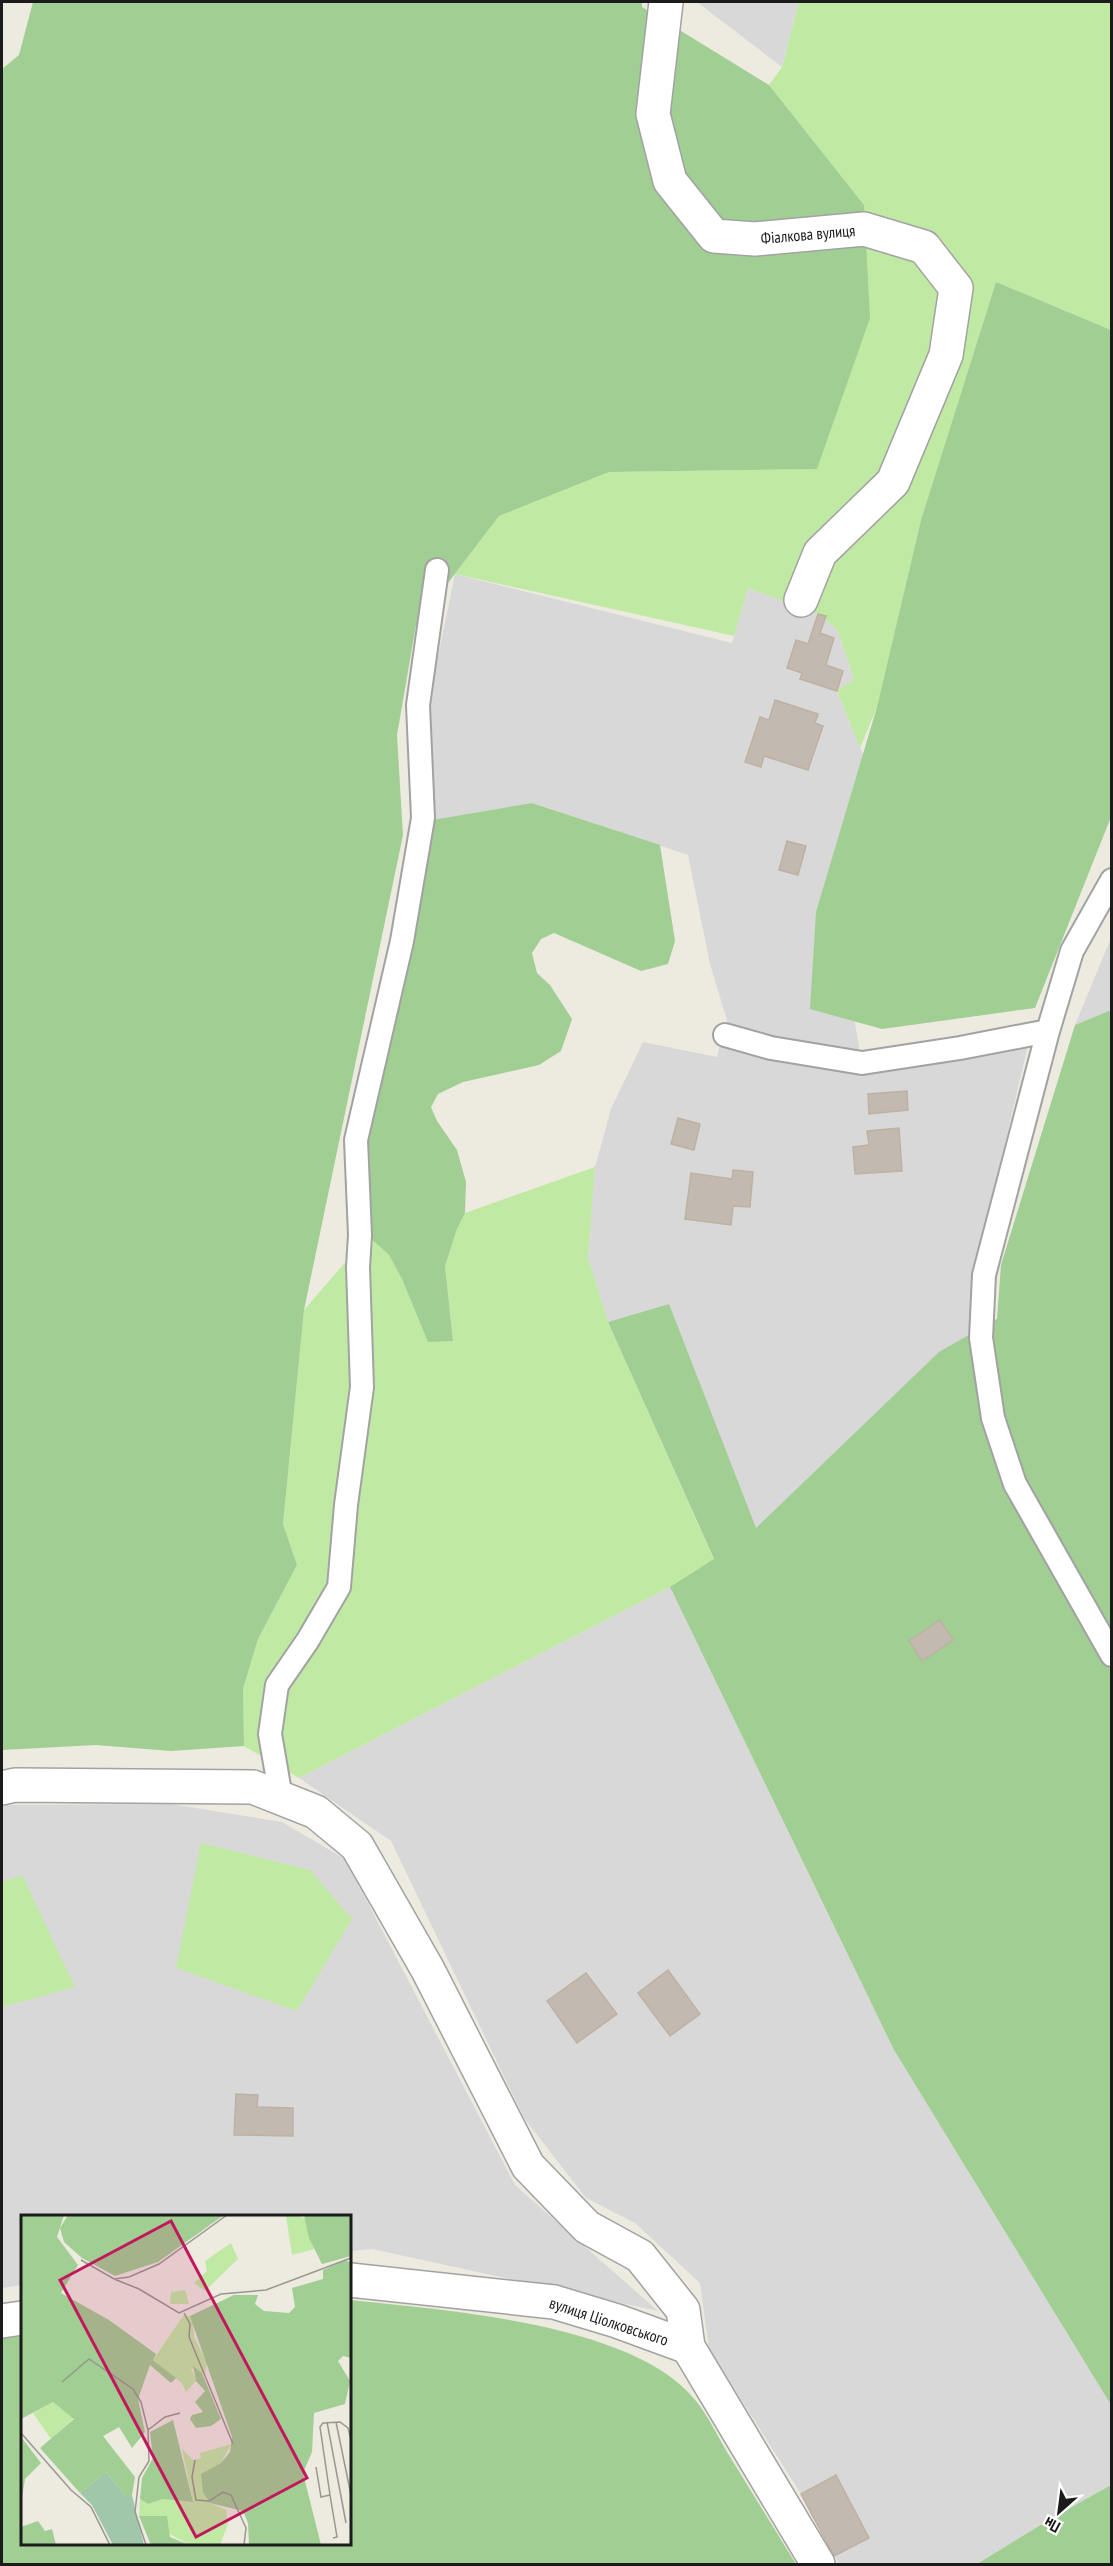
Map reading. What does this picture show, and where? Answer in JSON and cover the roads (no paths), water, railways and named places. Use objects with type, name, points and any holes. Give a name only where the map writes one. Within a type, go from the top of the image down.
[{"type":"street","name":"Фіалкова вулиця","points":[[666,2],[653,114],[670,181],[714,236],[755,238],[864,229],[924,247],[956,288],[946,355],[893,482],[852,519],[820,553],[801,600]]},
{"type":"street","points":[[2,1788],[15,1785],[253,1787],[316,1812],[357,1846],[428,1970],[528,2166],[587,2227],[640,2256],[683,2310],[688,2347]]},
{"type":"street","name":"вулиця Ціолковського","points":[[351,2280],[554,2302],[617,2320],[688,2347],[818,2565]]},
{"type":"street","points":[[2,2321],[21,2318]]},
{"type":"lane","points":[[281,1798],[270,1734],[277,1685],[308,1640],[339,1587],[346,1505],[362,1387],[356,1140],[402,941],[423,819],[418,705],[436,570]]},
{"type":"lane","points":[[1112,880],[1072,951],[1048,1031],[984,1275],[981,1338],[993,1418],[1015,1484],[1112,1655]]},
{"type":"lane","points":[[725,1035],[771,1048],[862,1063],[960,1048],[1048,1031]]}]
